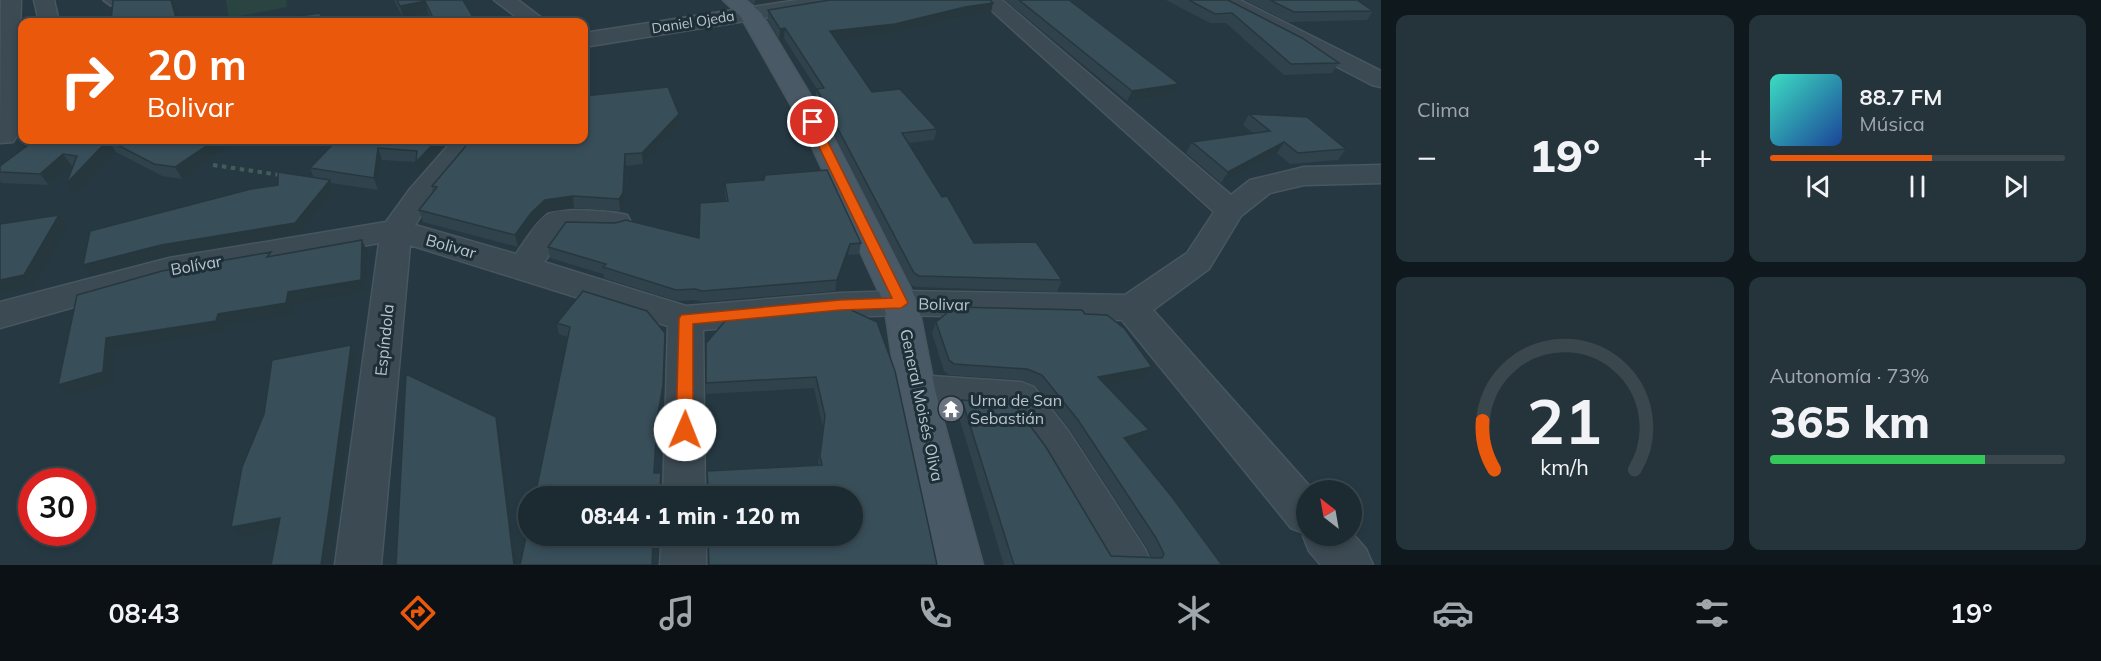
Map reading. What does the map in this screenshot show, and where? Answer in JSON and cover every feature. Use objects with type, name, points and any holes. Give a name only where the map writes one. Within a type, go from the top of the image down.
[{"type":"main road","name":"General Moisés Oliva","points":[[742,7],[813,122],[901,303],[916,390],[960,565]]},
{"type":"street","points":[[7,137],[11,0]]},
{"type":"street","points":[[44,0],[48,18]]},
{"type":"street","points":[[504,0],[530,18]]},
{"type":"street","name":"Daniel Ojeda","points":[[588,39],[742,7],[838,0]]},
{"type":"street","points":[[990,0],[1230,210]]},
{"type":"street","points":[[1224,0],[1381,80]]},
{"type":"street","points":[[7,137],[18,122]]},
{"type":"street","name":"Espíndola","points":[[358,565],[396,230],[420,195],[464,144]]},
{"type":"street","points":[[1296,502],[1131,308],[1198,261],[1230,210],[1260,186],[1304,176],[1381,174]]},
{"type":"street","points":[[523,267],[558,221],[616,222]]},
{"type":"street","name":"Bolivar","points":[[396,230],[523,267],[686,319],[840,305],[901,303],[1131,308]]},
{"type":"street","name":"Bolívar","points":[[0,315],[169,269],[396,230]]},
{"type":"street","points":[[684,486],[686,319]]},
{"type":"street","points":[[916,390],[1021,398],[1054,444],[1129,565]]},
{"type":"street","points":[[683,565],[684,546]]},
{"type":"street","points":[[1334,546],[1350,565]]},
{"type":"path","points":[[213,165],[281,175]]},
{"type":"green space","points":[[226,0],[286,0],[287,7],[229,18]]},
{"type":"building","points":[[113,0],[171,0],[176,18],[111,18]]},
{"type":"building","points":[[397,0],[463,0],[474,18],[433,18],[425,1],[400,6]]},
{"type":"building","points":[[830,0],[990,0],[993,3],[965,7],[895,24],[830,31],[872,92],[900,89],[937,129],[902,133],[942,197],[947,196],[974,243],[1036,242],[1062,280],[919,276],[914,273],[817,89],[824,88],[785,28],[780,29],[768,10]]},
{"type":"building","points":[[1019,0],[1069,0],[1179,84],[1132,91]]},
{"type":"building","points":[[1189,0],[1228,0],[1302,38],[1339,63],[1291,64],[1232,13],[1215,14]]},
{"type":"building","points":[[1270,0],[1357,0],[1373,11],[1294,12]]},
{"type":"building","points":[[320,13],[322,18],[285,18]]},
{"type":"building","points":[[668,87],[679,114],[642,153],[625,154],[623,193],[619,199],[573,196],[545,200],[531,213],[515,235],[419,210],[437,187],[432,186],[468,144],[588,144],[588,96]]},
{"type":"building","points":[[1249,114],[1307,117],[1346,149],[1298,153],[1284,142],[1228,172],[1192,142],[1270,131]]},
{"type":"building","points":[[30,144],[104,144],[66,184],[77,156],[63,154],[40,174],[0,172],[0,166]]},
{"type":"building","points":[[116,144],[209,144],[175,167],[154,164]]},
{"type":"building","points":[[333,144],[433,144],[416,162],[417,151],[378,148],[374,178],[310,168]]},
{"type":"building","points":[[827,170],[861,243],[850,244],[837,280],[702,291],[676,290],[603,267],[606,264],[548,247],[566,222],[615,223],[626,220],[699,238],[700,203],[728,201],[725,183],[764,180],[765,175]]},
{"type":"building","points":[[278,172],[330,180],[295,223],[161,245],[83,265],[90,231],[251,189],[278,185]]},
{"type":"building","points":[[59,215],[24,275],[0,280],[0,224]]},
{"type":"building","points":[[362,240],[361,280],[288,292],[286,303],[218,314],[216,321],[106,338],[103,372],[58,385],[77,295],[162,271],[271,252],[267,257]]},
{"type":"building","points":[[583,291],[647,311],[665,333],[663,386],[657,419],[654,473],[661,473],[660,486],[537,486],[570,327],[557,323]]},
{"type":"building","points":[[954,307],[1082,310],[1085,314],[1107,315],[1125,329],[1152,367],[1098,377],[1149,430],[1124,438],[1172,497],[1222,565],[1014,565],[962,400],[1014,404],[1046,447],[1111,556],[1162,558],[1164,554],[1156,538],[1078,420],[1042,375],[1027,369],[954,364],[949,360],[936,322]]},
{"type":"building","points":[[847,308],[877,322],[895,371],[937,565],[709,565],[708,546],[863,546],[863,486],[708,486],[707,471],[822,465],[820,456],[825,416],[816,377],[706,383],[706,343],[727,319]]},
{"type":"building","points":[[351,345],[321,565],[271,565],[280,518],[231,527],[242,467],[264,414],[272,360]]},
{"type":"building","points":[[406,374],[496,417],[514,565],[396,565]]},
{"type":"building","points":[[524,546],[653,546],[652,565],[520,565]]},
{"type":"place","name":"Urna de San Sebastián","points":[[951,409]]},
{"type":"route","points":[[685,430],[686,319],[840,305],[901,303],[813,122]]}]
